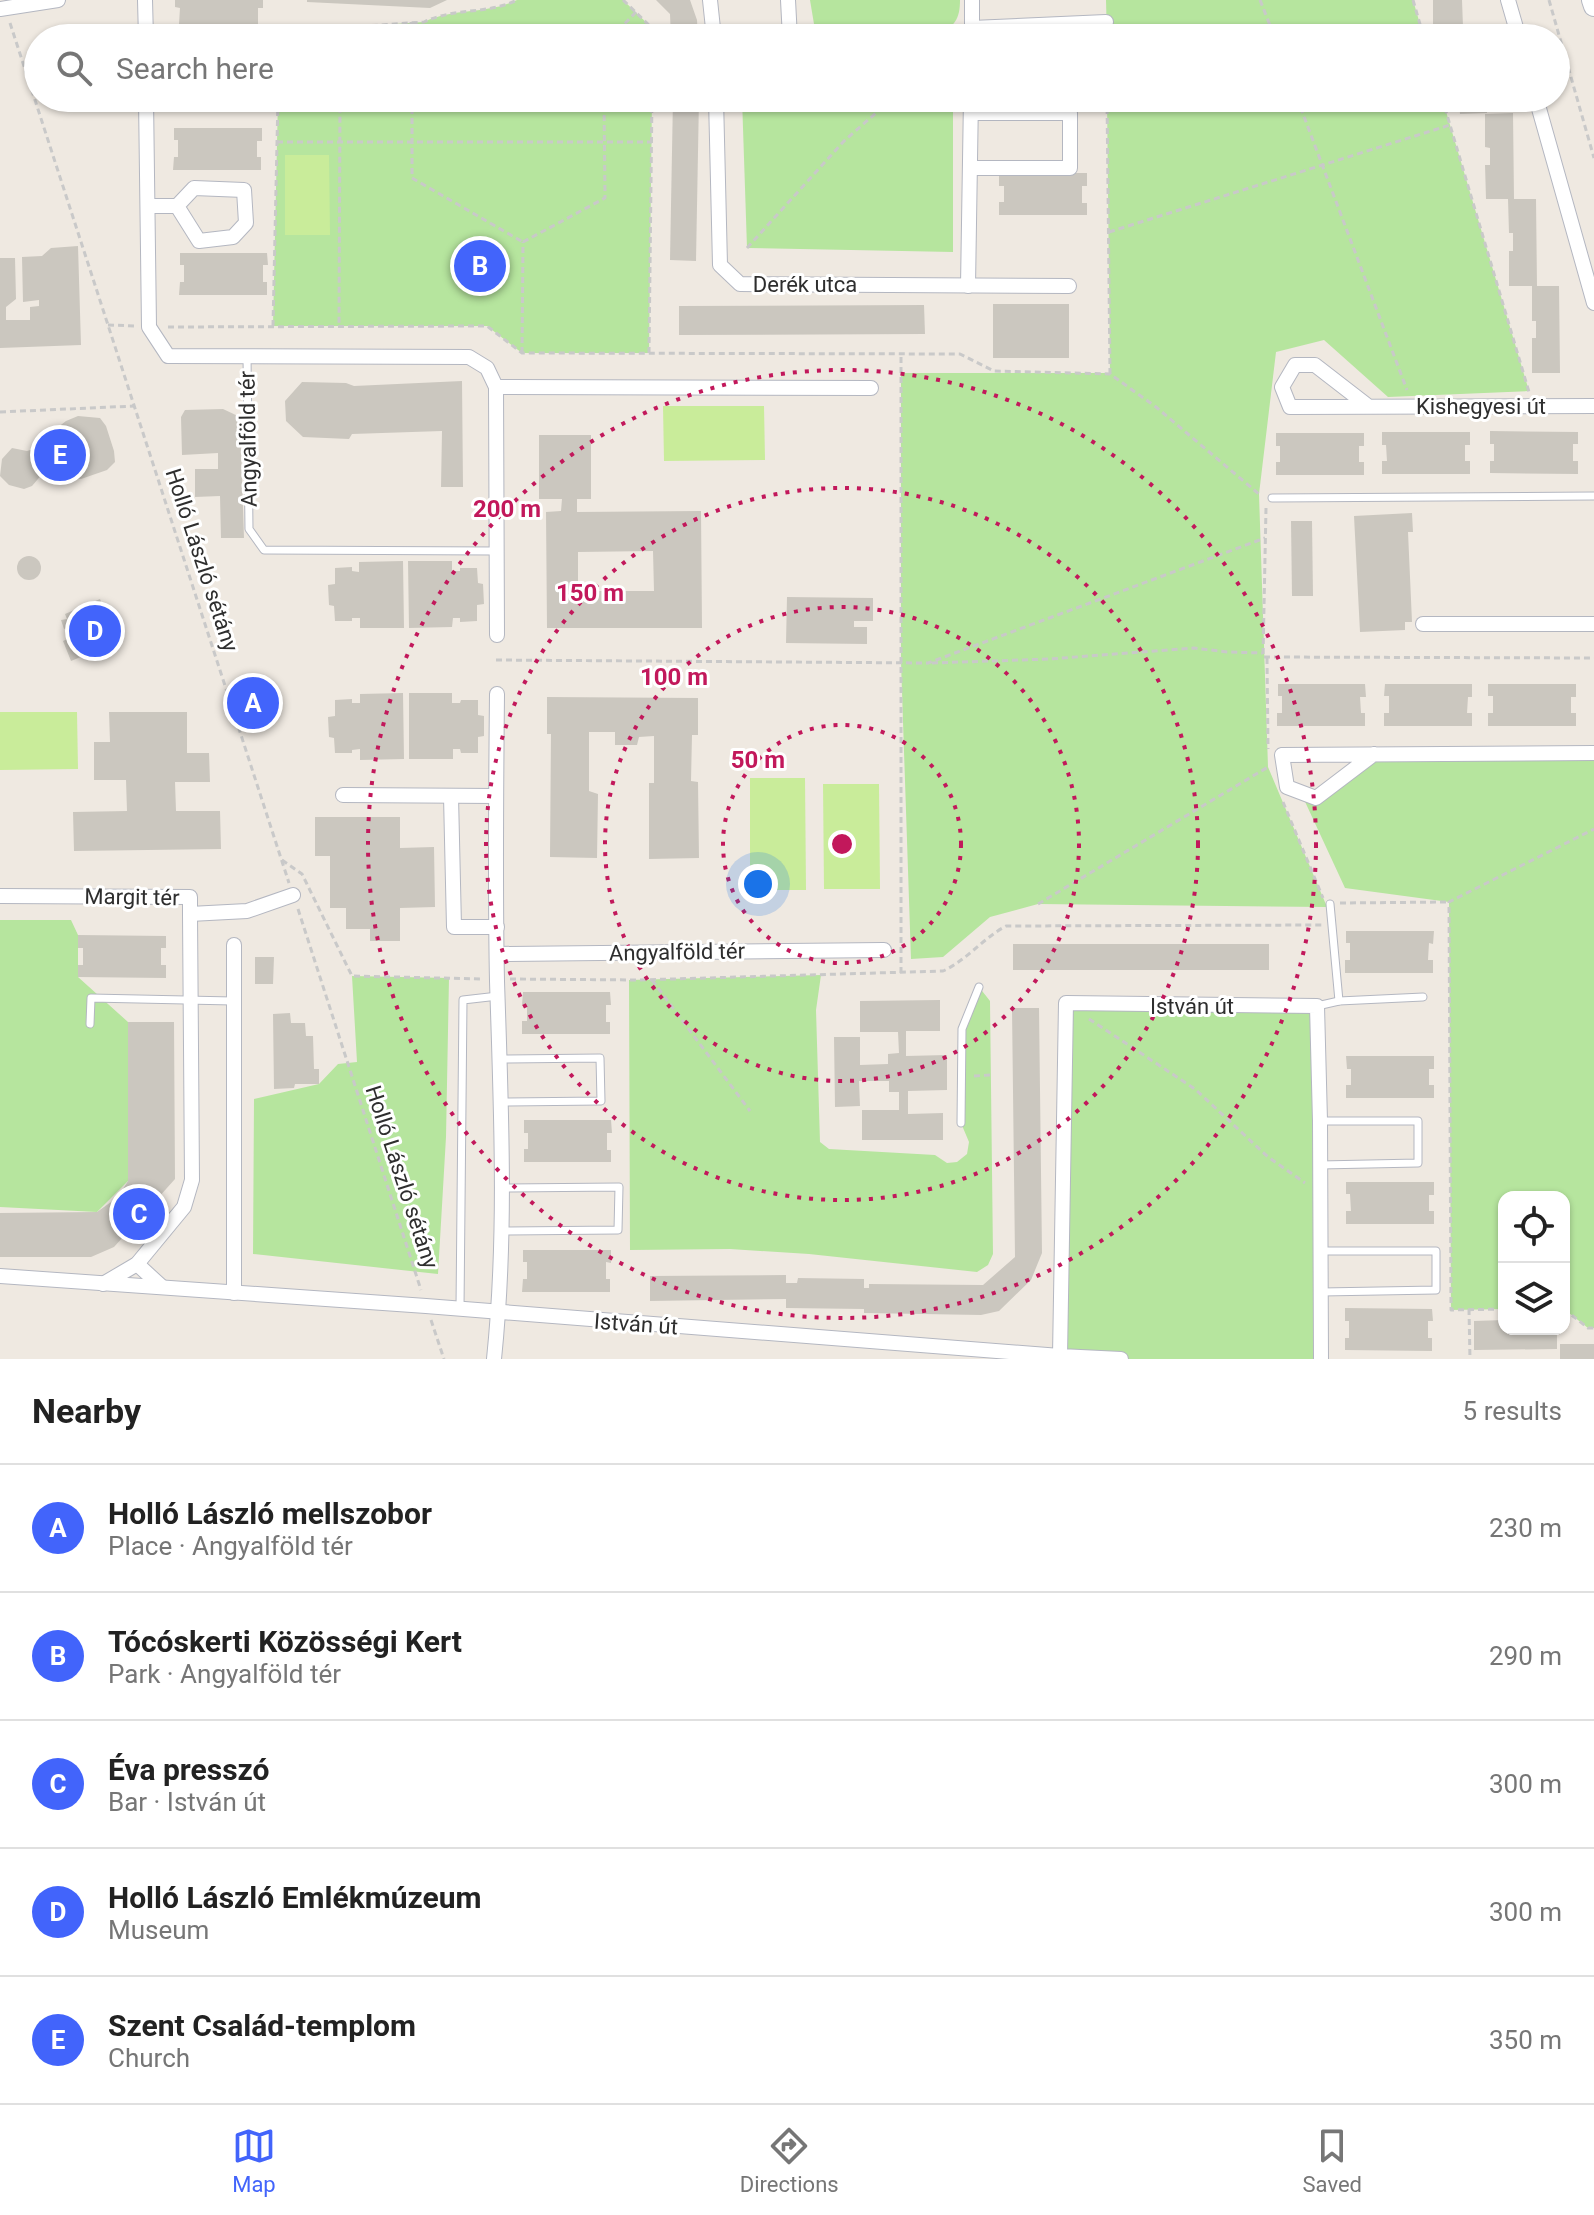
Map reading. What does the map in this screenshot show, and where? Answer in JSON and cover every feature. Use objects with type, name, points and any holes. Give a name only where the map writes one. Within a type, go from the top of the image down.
[{"type":"street","points":[[145,0],[146,24]]},
{"type":"street","points":[[710,0],[713,24]]},
{"type":"street","points":[[788,0],[789,24]]},
{"type":"street","points":[[972,0],[972,24]]},
{"type":"street","points":[[1508,0],[1515,24]]},
{"type":"street","points":[[3,9],[49,1]]},
{"type":"street","points":[[1082,24],[1106,22]]},
{"type":"street","points":[[146,112],[149,327],[168,356],[247,356]]},
{"type":"street","name":"Derék utca","points":[[716,112],[720,265],[740,284],[1069,286]]},
{"type":"street","points":[[968,286],[971,112]]},
{"type":"street","points":[[970,168],[1070,168],[1070,113],[1056,112]]},
{"type":"street","points":[[1540,112],[1594,303]]},
{"type":"street","points":[[148,206],[177,206],[194,188],[244,190],[246,223],[233,237],[199,241],[177,206]]},
{"type":"street","name":"Angyalföld tér","points":[[247,356],[469,357],[487,368],[496,387]]},
{"type":"street","name":"Kishegyesi út","points":[[1368,406],[1315,365],[1295,365],[1282,387],[1290,407],[1594,406]]},
{"type":"street","points":[[497,635],[496,387],[871,388]]},
{"type":"street","points":[[1423,624],[1594,624]]},
{"type":"street","points":[[494,1359],[499,1311],[501,1188],[497,694]]},
{"type":"street","points":[[1374,754],[1316,798],[1287,787],[1282,755],[1374,754],[1594,753]]},
{"type":"street","points":[[343,795],[496,796]]},
{"type":"street","points":[[451,796],[454,927],[497,927]]},
{"type":"street","name":"Margit tér","points":[[0,896],[190,897],[190,914],[247,911],[293,895]]},
{"type":"street","points":[[103,1284],[137,1264],[184,1207],[192,1180],[190,914]]},
{"type":"street","points":[[234,945],[234,1293]]},
{"type":"street","name":"Angyalföld tér","points":[[497,954],[884,950]]},
{"type":"street","points":[[1060,1356],[1066,1003]]},
{"type":"street","name":"István út","points":[[1066,1003],[1317,1006]]},
{"type":"street","points":[[1317,1006],[1321,1359]]},
{"type":"street","points":[[137,1264],[162,1287]]},
{"type":"street","name":"István út","points":[[0,1276],[1121,1359]]},
{"type":"lane","name":"Angyalföld tér","points":[[247,356],[249,529],[264,550],[496,551]]},
{"type":"lane","points":[[1272,498],[1594,496]]},
{"type":"lane","points":[[1328,905],[1339,1001]]},
{"type":"lane","points":[[961,1123],[962,1029],[979,987]]},
{"type":"lane","points":[[460,1308],[463,1000],[498,996]]},
{"type":"lane","points":[[1317,1006],[1339,1001],[1423,997]]},
{"type":"lane","points":[[90,1024],[91,998],[233,1001]]},
{"type":"lane","points":[[500,1059],[600,1058],[601,1101],[501,1102]]},
{"type":"lane","points":[[1320,1121],[1418,1121],[1418,1163],[1320,1165]]},
{"type":"lane","points":[[500,1231],[618,1230],[619,1187],[501,1188]]},
{"type":"lane","points":[[1320,1251],[1436,1251],[1436,1290],[1320,1292]]},
{"type":"path","points":[[392,24],[424,22],[444,13],[501,8],[517,0]]},
{"type":"path","points":[[623,0],[648,24]]},
{"type":"path","points":[[1260,0],[1269,24]]},
{"type":"path","points":[[1413,0],[1420,24]]},
{"type":"path","points":[[1549,0],[1556,24]]},
{"type":"path","name":"Holló László sétány","points":[[3,9],[24,72]]},
{"type":"path","points":[[624,24],[636,12]]},
{"type":"path","points":[[1570,74],[1594,158]]},
{"type":"path","name":"Holló László sétány","points":[[37,112],[444,1359]]},
{"type":"path","points":[[273,326],[278,112]]},
{"type":"path","points":[[339,326],[340,112]]},
{"type":"path","points":[[412,112],[412,178],[523,242]]},
{"type":"path","points":[[523,242],[605,198],[604,112]]},
{"type":"path","points":[[649,353],[652,112]]},
{"type":"path","points":[[747,248],[844,141],[877,112]]},
{"type":"path","points":[[1107,112],[1110,374]]},
{"type":"path","points":[[1302,112],[1414,406]]},
{"type":"path","points":[[1446,112],[1535,406]]},
{"type":"path","points":[[1109,232],[1450,125]]},
{"type":"path","points":[[277,142],[652,142]]},
{"type":"path","points":[[522,353],[523,242]]},
{"type":"path","points":[[108,325],[487,326],[522,353],[960,354],[994,371],[1110,374],[1156,407],[1266,499],[1263,657],[1594,658]]},
{"type":"path","points":[[901,353],[901,973]]},
{"type":"path","points":[[0,412],[135,406]]},
{"type":"path","points":[[928,663],[1266,538]]},
{"type":"path","points":[[496,660],[928,663],[1050,659],[1194,648],[1263,653]]},
{"type":"path","points":[[1267,658],[1268,751]]},
{"type":"path","points":[[1038,904],[1268,767]]},
{"type":"path","points":[[282,860],[302,874],[352,976],[652,980],[943,971],[956,965],[988,936],[1006,926],[1327,925],[1328,905],[1280,795]]},
{"type":"path","points":[[1328,905],[1449,902],[1594,829]]},
{"type":"path","points":[[1449,902],[1451,1310],[1498,1309]]},
{"type":"path","points":[[652,980],[750,1111]]},
{"type":"path","points":[[1066,1003],[1195,1089],[1268,1157],[1320,1194]]},
{"type":"path","points":[[962,1076],[990,1075]]},
{"type":"path","points":[[1469,1309],[1470,1359]]},
{"type":"path","points":[[1570,1314],[1588,1328],[1594,1328]]},
{"type":"green space","points":[[517,0],[623,0],[648,24],[395,24],[424,22],[448,14],[505,5]]},
{"type":"green space","points":[[810,0],[960,0],[959,13],[953,24],[814,24]]},
{"type":"green space","points":[[1106,0],[1413,0],[1420,24],[1107,24]]},
{"type":"green space","points":[[278,112],[652,112],[649,353],[522,353],[487,326],[273,326]]},
{"type":"green space","points":[[742,112],[953,112],[953,252],[747,248]]},
{"type":"green space","points":[[1107,112],[1446,112],[1529,391],[1388,397],[1324,340],[1276,352],[1259,494],[1268,767],[1327,907],[1038,904],[990,917],[943,957],[911,959],[901,662],[901,373],[1110,373]]},
{"type":"green space","points":[[285,155],[329,155],[330,235],[285,235]]},
{"type":"green space","points":[[663,406],[764,406],[765,460],[664,461]]},
{"type":"green space","points":[[0,712],[77,712],[78,769],[0,770]]},
{"type":"green space","points":[[1594,753],[1594,1328],[1588,1328],[1570,1314],[1570,1191],[1498,1191],[1498,1309],[1451,1310],[1449,902],[1345,888],[1301,793],[1316,798],[1374,754]]},
{"type":"green space","points":[[750,778],[805,778],[806,890],[750,890]]},
{"type":"green space","points":[[823,784],[879,784],[880,889],[824,889]]},
{"type":"green space","points":[[0,920],[71,920],[78,935],[78,977],[128,1022],[128,1181],[97,1212],[0,1207]]},
{"type":"green space","points":[[821,975],[816,1010],[820,1142],[829,1149],[935,1155],[947,1163],[957,1162],[967,1154],[969,1142],[961,1123],[962,1029],[979,987],[990,1001],[993,1254],[988,1265],[977,1272],[809,1254],[730,1249],[630,1250],[629,980]]},
{"type":"green space","points":[[352,976],[449,978],[446,1137],[438,1274],[253,1254],[254,1099],[319,1084],[338,1064],[357,1062]]},
{"type":"green space","points":[[1066,1003],[1317,1006],[1321,1359],[1060,1356]]},
{"type":"building","points":[[175,0],[263,0],[263,8],[258,8],[258,24],[179,24],[180,8],[175,7]]},
{"type":"building","points":[[307,0],[447,0],[430,8]]},
{"type":"building","points":[[656,0],[690,0],[697,24],[670,24],[670,14]]},
{"type":"building","points":[[1433,0],[1462,0],[1463,24],[1433,24]]},
{"type":"building","points":[[673,112],[699,112],[696,261],[670,260]]},
{"type":"building","points":[[1460,112],[1487,112],[1487,113]]},
{"type":"building","points":[[1513,113],[1514,199],[1536,199],[1537,286],[1559,286],[1560,373],[1532,373],[1532,338],[1536,338],[1536,321],[1532,321],[1532,286],[1509,286],[1509,251],[1513,251],[1513,233],[1509,233],[1508,199],[1486,199],[1485,165],[1490,165],[1490,148],[1485,147],[1485,114]]},
{"type":"building","points":[[174,128],[262,128],[262,141],[257,141],[261,170],[173,170],[174,157],[178,157]]},
{"type":"building","points":[[999,173],[1087,173],[1087,186],[1082,186],[1082,203],[1087,203],[1087,215],[999,215],[999,202],[1004,202],[1004,186],[999,186]]},
{"type":"building","points":[[78,246],[81,345],[0,348],[0,258],[15,258],[16,299],[6,307],[6,320],[30,320],[30,307],[39,306],[39,300],[23,302],[22,257],[42,256],[51,248]]},
{"type":"building","points":[[180,253],[267,253],[268,265],[263,265],[263,282],[267,282],[267,295],[179,295],[180,282],[184,282]]},
{"type":"building","points":[[993,304],[1069,304],[1069,358],[993,358]]},
{"type":"building","points":[[924,305],[925,334],[679,335],[679,306]]},
{"type":"building","points":[[462,381],[463,487],[441,487],[442,431],[352,434],[349,439],[303,437],[286,421],[285,401],[302,382],[354,386]]},
{"type":"building","points":[[223,409],[240,417],[244,538],[221,538],[220,496],[195,497],[195,469],[218,469],[218,453],[182,455],[181,417],[185,410]]},
{"type":"building","points":[[78,416],[100,418],[106,426],[115,462],[107,470],[81,479],[43,473],[32,486],[24,489],[9,485],[0,476],[2,459],[12,448],[27,451],[37,448],[48,442],[57,428]]},
{"type":"building","points":[[1490,431],[1578,432],[1578,444],[1573,444],[1573,461],[1578,461],[1578,474],[1490,473],[1494,444],[1490,444]]},
{"type":"building","points":[[1382,432],[1470,432],[1470,445],[1465,445],[1465,461],[1470,461],[1470,474],[1382,474],[1382,461],[1387,461]]},
{"type":"building","points":[[1276,433],[1364,433],[1364,446],[1359,446],[1359,462],[1364,462],[1364,475],[1276,475],[1280,446],[1276,446]]},
{"type":"building","points":[[539,435],[591,435],[591,499],[577,499],[577,512],[701,511],[702,628],[547,628],[546,512],[561,511],[562,499],[539,499]],"holes":[[[653,551],[654,591],[578,591],[578,552]]]},
{"type":"building","points":[[1412,513],[1413,532],[1408,532],[1412,622],[1405,622],[1405,630],[1360,632],[1354,516]]},
{"type":"building","points":[[1291,521],[1312,521],[1313,596],[1292,596]]},
{"type":"building","points":[[29,556],[40,563],[41,568],[34,579],[29,580],[18,573],[17,568],[24,557]]},
{"type":"building","points":[[403,561],[404,628],[360,628],[360,618],[335,621],[334,606],[329,605],[328,585],[335,584],[335,568],[352,567],[352,571],[359,572],[359,562]]},
{"type":"building","points":[[408,561],[452,561],[452,571],[477,568],[478,583],[483,584],[484,604],[477,605],[477,621],[460,622],[460,618],[453,618],[452,627],[409,628]]},
{"type":"building","points":[[787,597],[873,598],[873,621],[854,621],[854,627],[867,627],[867,644],[786,643]]},
{"type":"building","points":[[100,599],[106,614],[111,612],[116,625],[111,628],[114,643],[71,661],[63,641],[80,633],[77,624],[64,629],[61,620],[67,619],[65,614]]},
{"type":"building","points":[[1278,684],[1365,684],[1366,697],[1360,697],[1365,726],[1277,726],[1277,713],[1282,713]]},
{"type":"building","points":[[1385,684],[1472,684],[1467,713],[1472,713],[1472,726],[1384,726],[1384,713],[1389,713],[1389,696],[1384,696]]},
{"type":"building","points":[[1488,684],[1576,684],[1576,697],[1571,697],[1571,713],[1576,713],[1576,726],[1488,726],[1488,713],[1493,713],[1493,696],[1488,696]]},
{"type":"building","points":[[403,693],[404,759],[360,760],[360,749],[352,750],[352,753],[335,753],[334,738],[329,737],[328,717],[335,716],[335,700],[352,699],[352,703],[360,703],[360,694]]},
{"type":"building","points":[[409,693],[452,693],[452,703],[478,700],[478,715],[484,716],[484,736],[478,737],[478,753],[461,753],[460,749],[453,749],[453,759],[409,759]]},
{"type":"building","points":[[547,697],[698,698],[698,735],[692,735],[691,781],[698,782],[699,858],[649,859],[649,783],[654,783],[654,736],[639,737],[637,745],[615,745],[615,732],[589,732],[589,791],[598,794],[597,858],[550,857],[551,734],[547,734]]},
{"type":"building","points":[[109,712],[187,712],[187,753],[209,753],[210,782],[175,782],[176,811],[220,811],[221,849],[74,851],[73,812],[127,811],[126,780],[94,780],[94,742],[110,742]]},
{"type":"building","points":[[315,817],[400,817],[400,848],[434,847],[435,907],[400,908],[400,941],[370,941],[370,929],[346,929],[346,908],[330,908],[330,856],[315,856]]},
{"type":"building","points":[[1346,931],[1434,931],[1433,944],[1429,943],[1428,960],[1433,960],[1433,973],[1345,973],[1345,960],[1350,960]]},
{"type":"building","points":[[78,935],[166,936],[166,948],[161,948],[161,965],[166,965],[166,978],[78,977],[78,965],[83,965],[83,948],[78,948]]},
{"type":"building","points":[[1013,944],[1269,944],[1269,970],[1013,970]]},
{"type":"building","points":[[255,957],[274,957],[273,984],[255,984]]},
{"type":"building","points":[[523,992],[610,992],[611,1005],[606,1005],[606,1022],[610,1022],[610,1034],[522,1034],[522,1021],[527,1021],[527,1005],[522,1005]]},
{"type":"building","points":[[940,1000],[940,1031],[906,1031],[906,1056],[947,1055],[947,1090],[908,1091],[908,1114],[943,1113],[943,1140],[862,1140],[862,1110],[899,1110],[899,1092],[889,1092],[889,1081],[859,1081],[860,1106],[835,1107],[834,1037],[860,1037],[860,1065],[888,1064],[888,1054],[899,1053],[898,1032],[860,1032],[860,1001]]},
{"type":"building","points":[[1012,1008],[1039,1008],[1042,1253],[1031,1280],[999,1311],[981,1315],[864,1313],[864,1309],[786,1308],[786,1299],[650,1301],[650,1276],[786,1275],[786,1283],[797,1283],[798,1278],[864,1279],[864,1288],[869,1288],[869,1284],[983,1285],[1015,1257]]},
{"type":"building","points":[[290,1013],[291,1023],[305,1023],[306,1036],[313,1036],[314,1069],[319,1069],[319,1084],[295,1084],[294,1088],[274,1089],[273,1014]]},
{"type":"building","points":[[128,1022],[174,1022],[175,1179],[114,1247],[91,1257],[0,1257],[0,1213],[97,1212],[118,1197],[128,1181]]},
{"type":"building","points":[[1346,1056],[1434,1056],[1434,1069],[1429,1069],[1429,1085],[1434,1085],[1434,1098],[1346,1098],[1346,1085],[1351,1085],[1351,1069],[1347,1069]]},
{"type":"building","points":[[524,1120],[611,1120],[612,1133],[607,1133],[607,1150],[611,1150],[611,1162],[524,1162],[528,1133],[524,1133]]},
{"type":"building","points":[[1346,1182],[1434,1182],[1434,1195],[1429,1195],[1429,1211],[1434,1211],[1434,1224],[1346,1224],[1346,1211],[1351,1211]]},
{"type":"building","points":[[523,1250],[611,1250],[611,1263],[606,1262],[610,1292],[522,1292],[523,1279],[527,1279]]},
{"type":"building","points":[[1345,1308],[1432,1309],[1433,1321],[1428,1321],[1428,1338],[1432,1338],[1432,1351],[1345,1350],[1349,1321],[1345,1321]]},
{"type":"building","points":[[1498,1320],[1498,1335],[1557,1335],[1557,1349],[1474,1350],[1474,1321]]},
{"type":"building","points":[[1560,1344],[1594,1344],[1594,1359],[1560,1359]]},
{"type":"place","name":"Tócóskerti Közösségi Kert","points":[[480,266]]},
{"type":"place","name":"Szent Család-templom","points":[[60,455]]},
{"type":"place","name":"Holló László Emlékmúzeum","points":[[95,631]]},
{"type":"place","name":"Holló László mellszobor","points":[[253,703]]},
{"type":"place","name":"Éva presszó","points":[[139,1214]]}]
